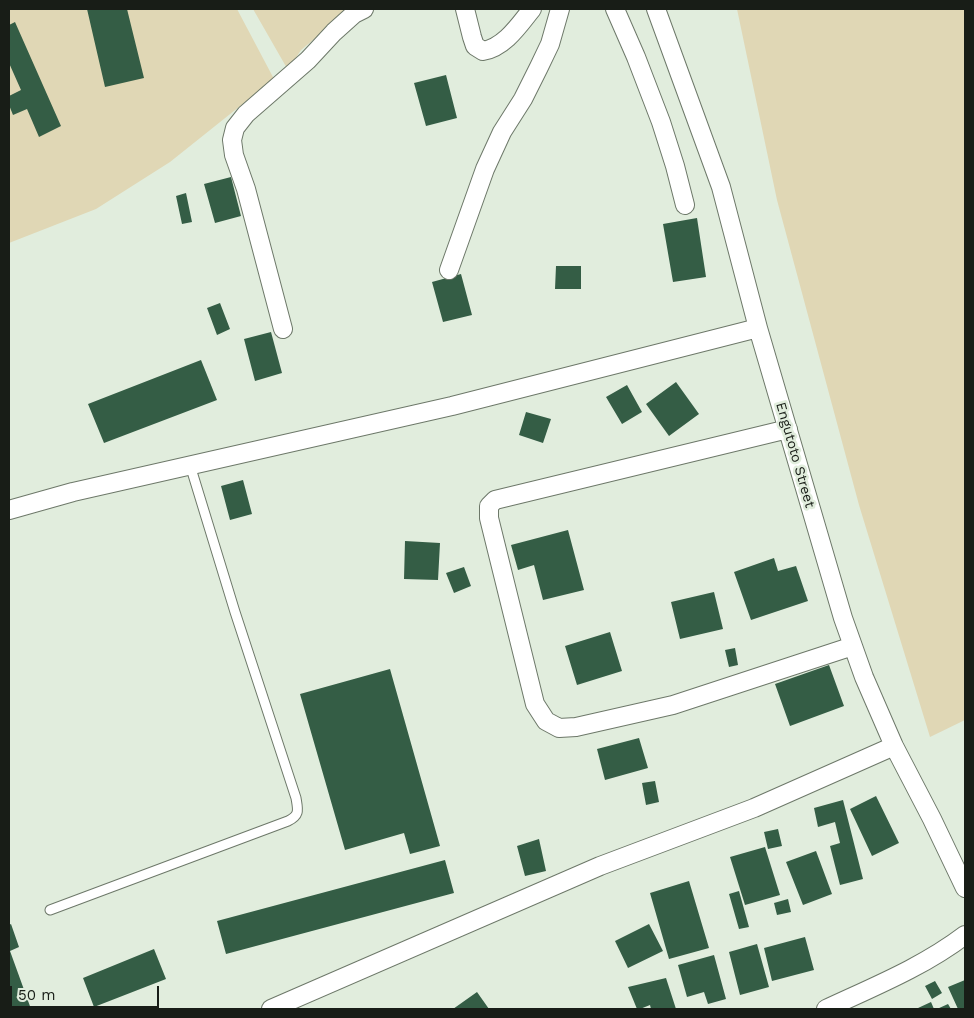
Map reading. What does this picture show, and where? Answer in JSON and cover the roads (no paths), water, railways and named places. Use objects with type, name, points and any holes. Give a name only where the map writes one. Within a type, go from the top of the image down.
[{"type":"street","points":[[283,329],[246,189],[234,155],[232,140],[235,128],[246,114],[308,60],[334,32],[354,14],[364,9]]},
{"type":"street","points":[[465,9],[475,46],[483,51],[492,49],[504,41],[532,9]]},
{"type":"street","points":[[449,270],[485,169],[502,132],[523,99],[539,68],[550,44],[560,9]]},
{"type":"street","points":[[615,9],[636,57],[660,122],[675,166],[684,205]]},
{"type":"street","name":"Engutoto Street","points":[[656,9],[721,187],[758,328],[843,618],[864,677],[894,746],[965,888]]},
{"type":"street","points":[[9,510],[73,492],[452,406],[758,328]]},
{"type":"street","points":[[788,429],[495,500],[489,506],[489,518],[535,704],[546,721],[559,728],[576,726],[673,705],[853,646]]},
{"type":"street","points":[[278,1008],[592,870],[754,808],[894,746]]},
{"type":"street","points":[[826,1009],[906,971],[952,945],[965,935]]},
{"type":"lane","points":[[50,910],[288,821],[293,819],[298,812],[296,798],[190,465]]}]
